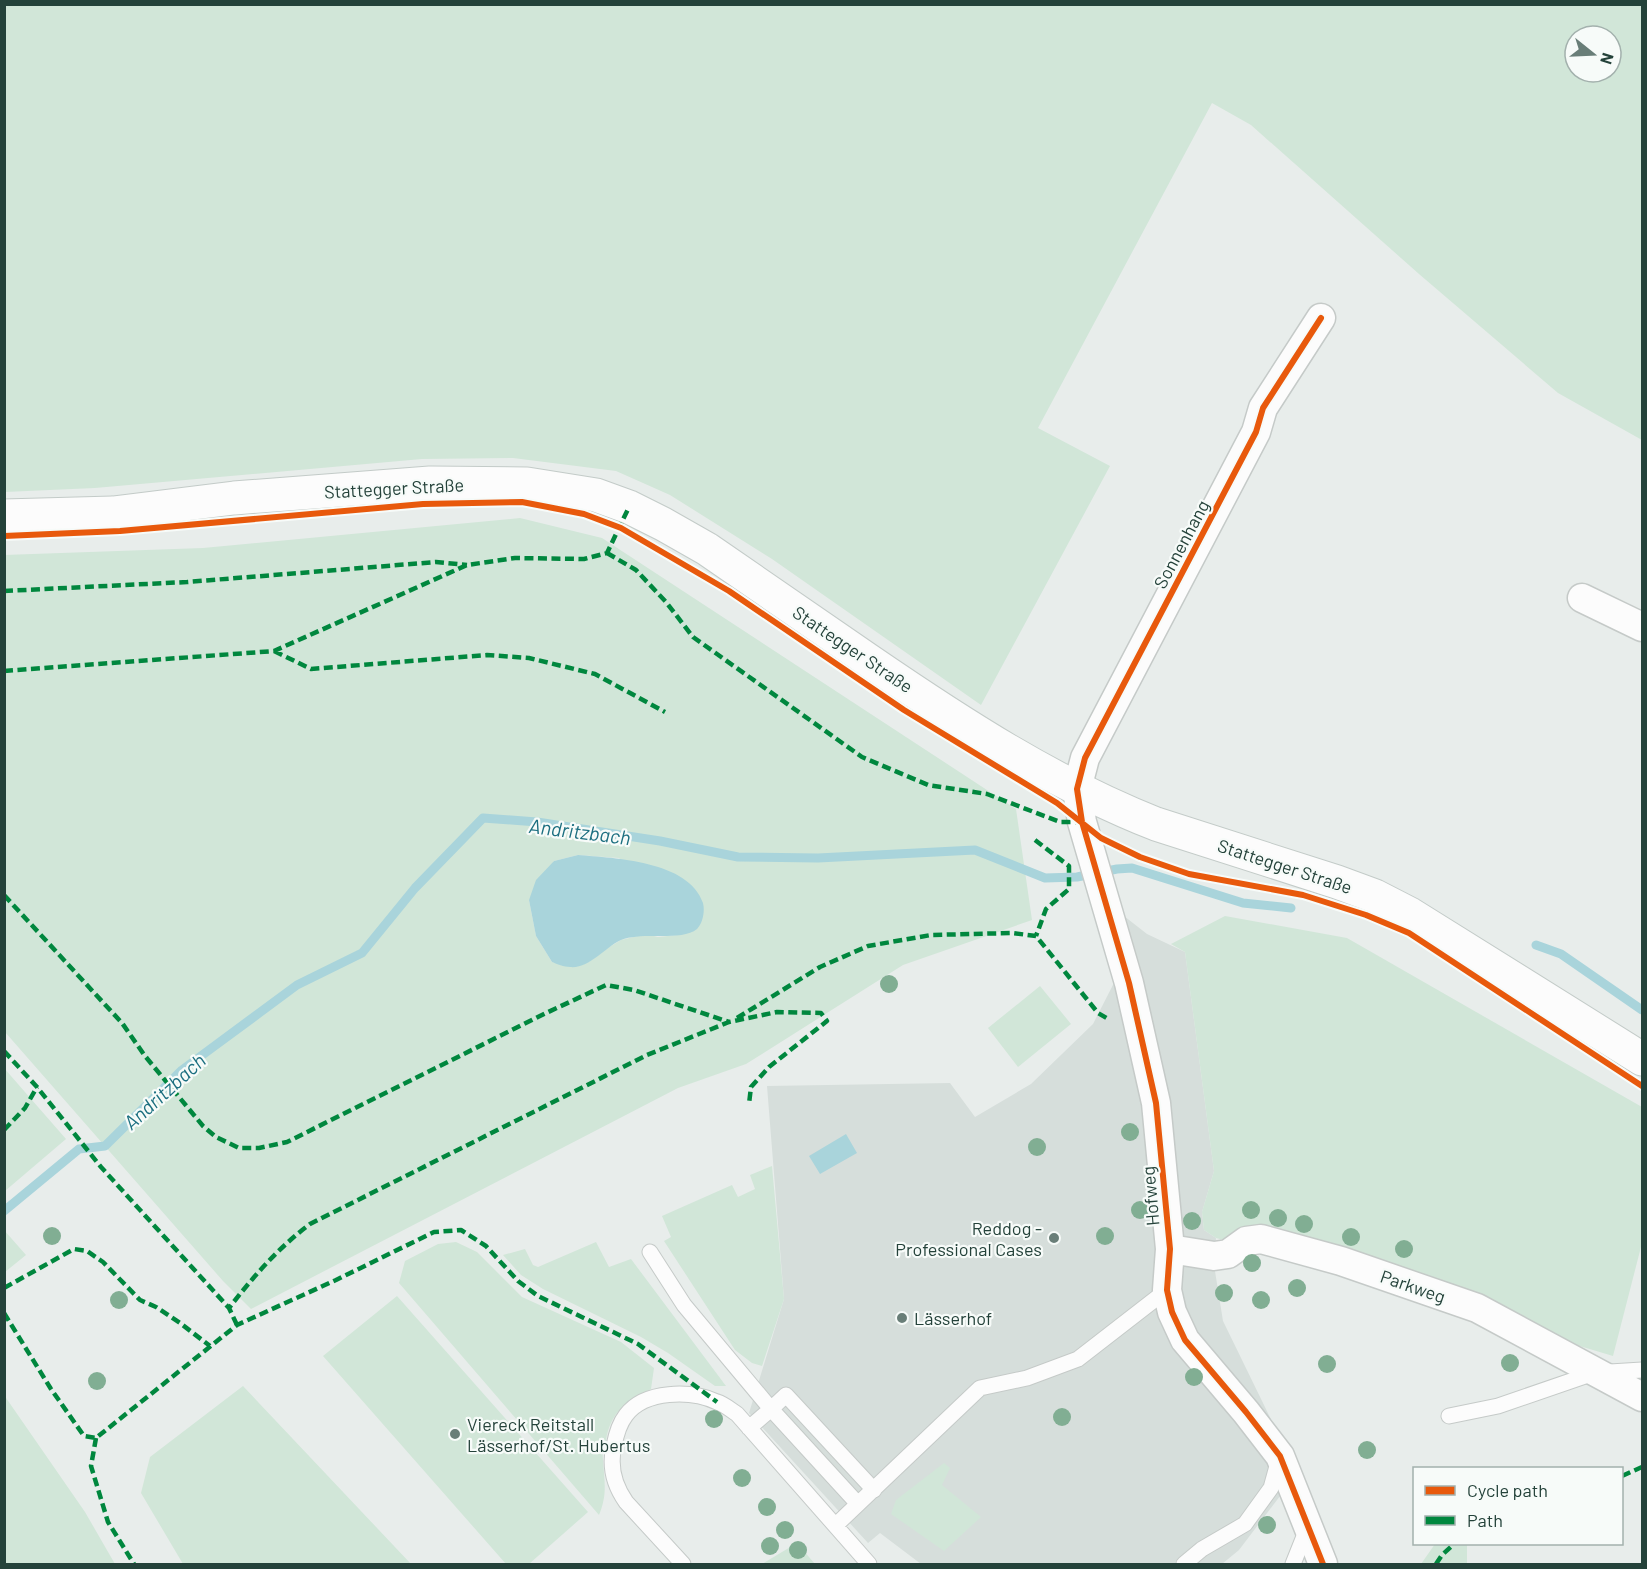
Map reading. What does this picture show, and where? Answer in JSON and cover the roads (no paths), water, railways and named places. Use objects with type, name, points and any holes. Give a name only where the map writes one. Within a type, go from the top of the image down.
[{"type":"main road","name":"Stattegger Straße","points":[[4,516],[113,513],[234,498],[430,483],[527,484],[596,495],[629,507],[707,549],[985,738],[1042,771],[1120,810],[1156,825],[1375,896],[1410,914],[1642,1059]]},
{"type":"street","name":"Sonnenhang","points":[[1077,789],[1086,758],[1256,432],[1263,408],[1321,318]]},
{"type":"street","points":[[1582,598],[1642,627]]},
{"type":"street","name":"Hofweg","points":[[1077,789],[1082,822],[1129,983],[1156,1103],[1170,1249],[1167,1290],[1172,1312],[1185,1340],[1280,1456],[1323,1564]]},
{"type":"street","name":"Parkweg","points":[[1170,1249],[1214,1256],[1228,1254],[1246,1241],[1261,1239],[1330,1258],[1476,1308],[1642,1397]]},
{"type":"lane","points":[[650,1252],[684,1305],[771,1409],[858,1504]]},
{"type":"lane","points":[[836,1525],[980,1389],[1027,1378],[1078,1359],[1167,1290]]},
{"type":"lane","points":[[1449,1416],[1498,1406],[1594,1373],[1642,1370]]},
{"type":"lane","points":[[683,1564],[619,1492],[612,1475],[612,1455],[616,1434],[626,1414],[655,1397],[678,1394],[717,1402],[737,1414],[869,1564]]},
{"type":"lane","points":[[749,1428],[786,1395],[874,1490]]},
{"type":"lane","points":[[1184,1564],[1202,1549],[1245,1524],[1271,1488],[1280,1456]]},
{"type":"lane","points":[[1293,1564],[1308,1526]]},
{"type":"water","points":[[578,855],[649,864],[683,878],[695,889],[703,903],[701,924],[690,933],[681,935],[640,936],[621,940],[584,965],[577,967],[552,962],[536,936],[529,900],[536,880],[554,861]]},
{"type":"water","points":[[846,1134],[857,1153],[820,1174],[809,1156]]},
{"type":"waterway","name":"Andritzbach","points":[[4,1211],[79,1149],[105,1146],[182,1070],[297,985],[362,953],[415,888],[483,818],[537,822],[660,841],[738,857],[818,858],[975,850],[1045,878],[1077,877],[1132,868],[1243,903],[1291,908]]},
{"type":"waterway","name":"Andritzbach","points":[[1536,945],[1561,954],[1642,1010]]},
{"type":"place","name":"Reddog - Professional Cases","points":[[1054,1238]]},
{"type":"place","name":"Lässerhof","points":[[902,1318]]},
{"type":"place","name":"Viereck Reitstall Lässerhof/St. Hubertus","points":[[455,1434]]}]
